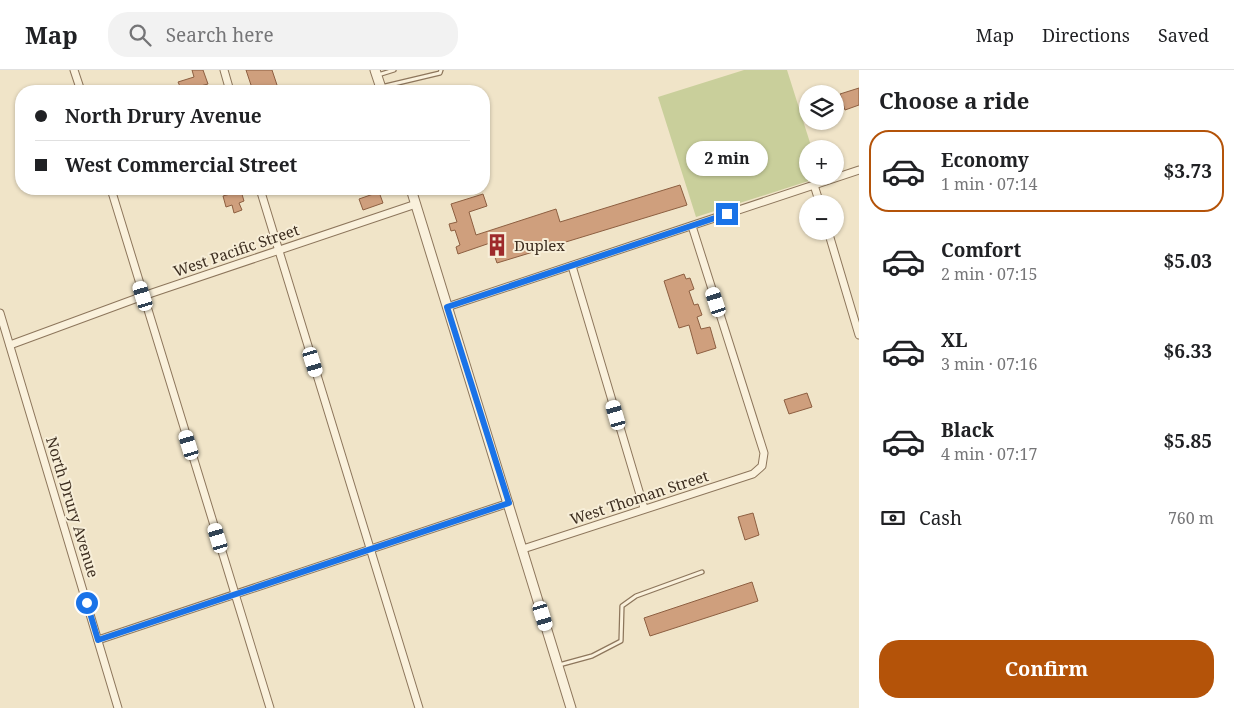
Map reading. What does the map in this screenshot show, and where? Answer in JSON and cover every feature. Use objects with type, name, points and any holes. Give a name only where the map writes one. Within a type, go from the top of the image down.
[{"type":"street","points":[[74,70],[79,85]]},
{"type":"street","points":[[224,70],[228,85]]},
{"type":"street","points":[[376,73],[380,85]]},
{"type":"street","points":[[844,175],[859,170]]},
{"type":"street","points":[[447,307],[814,185],[817,195]]},
{"type":"street","points":[[112,195],[270,708]]},
{"type":"street","points":[[262,195],[419,708]]},
{"type":"street","points":[[413,195],[571,708]]},
{"type":"street","name":"West Pacific Street","points":[[10,345],[143,296],[416,204]]},
{"type":"street","name":"West Thoman Street","points":[[523,549],[753,474],[762,466],[764,453],[692,226]]},
{"type":"street","points":[[831,240],[859,335]]},
{"type":"street","points":[[572,266],[644,508]]},
{"type":"street","name":"North Drury Avenue","points":[[0,313],[118,708]]},
{"type":"street","points":[[98,640],[509,503]]},
{"type":"lane","points":[[376,73],[394,70]]},
{"type":"lane","points":[[396,85],[440,73],[441,70]]},
{"type":"lane","points":[[558,665],[592,656],[621,641],[622,606],[636,596],[702,572]]},
{"type":"green space","points":[[744,70],[787,70],[799,108],[799,130],[806,130],[809,140],[799,140],[799,184],[696,217],[658,97]]},
{"type":"building","points":[[192,70],[203,70],[208,84],[179,85],[178,82],[194,77]]},
{"type":"building","points":[[246,70],[272,70],[277,85],[251,85]]},
{"type":"building","points":[[859,88],[859,105],[845,110],[844,93]]},
{"type":"building","points":[[680,185],[687,205],[497,263],[490,243],[458,254],[456,247],[460,245],[455,230],[451,231],[449,224],[457,222],[451,204],[480,195],[483,195],[487,206],[469,212],[476,235],[556,209],[560,222]]},
{"type":"building","points":[[242,195],[244,201],[239,203],[242,210],[234,213],[232,205],[226,207],[223,196]]},
{"type":"building","points":[[370,195],[380,195],[383,203],[363,210],[359,199]]},
{"type":"building","points":[[684,274],[686,279],[690,278],[694,289],[689,291],[694,305],[698,304],[702,315],[697,317],[701,329],[710,327],[716,348],[697,354],[689,325],[679,328],[664,281]]},
{"type":"building","points":[[807,393],[812,407],[789,414],[784,400]]},
{"type":"building","points":[[753,513],[759,535],[745,540],[738,517]]},
{"type":"building","points":[[752,582],[758,601],[650,636],[644,618]]},
{"type":"place","name":"Duplex","points":[[497,245]]},
{"type":"route","points":[[87,603],[98,640],[509,503],[447,307],[727,214]]}]
